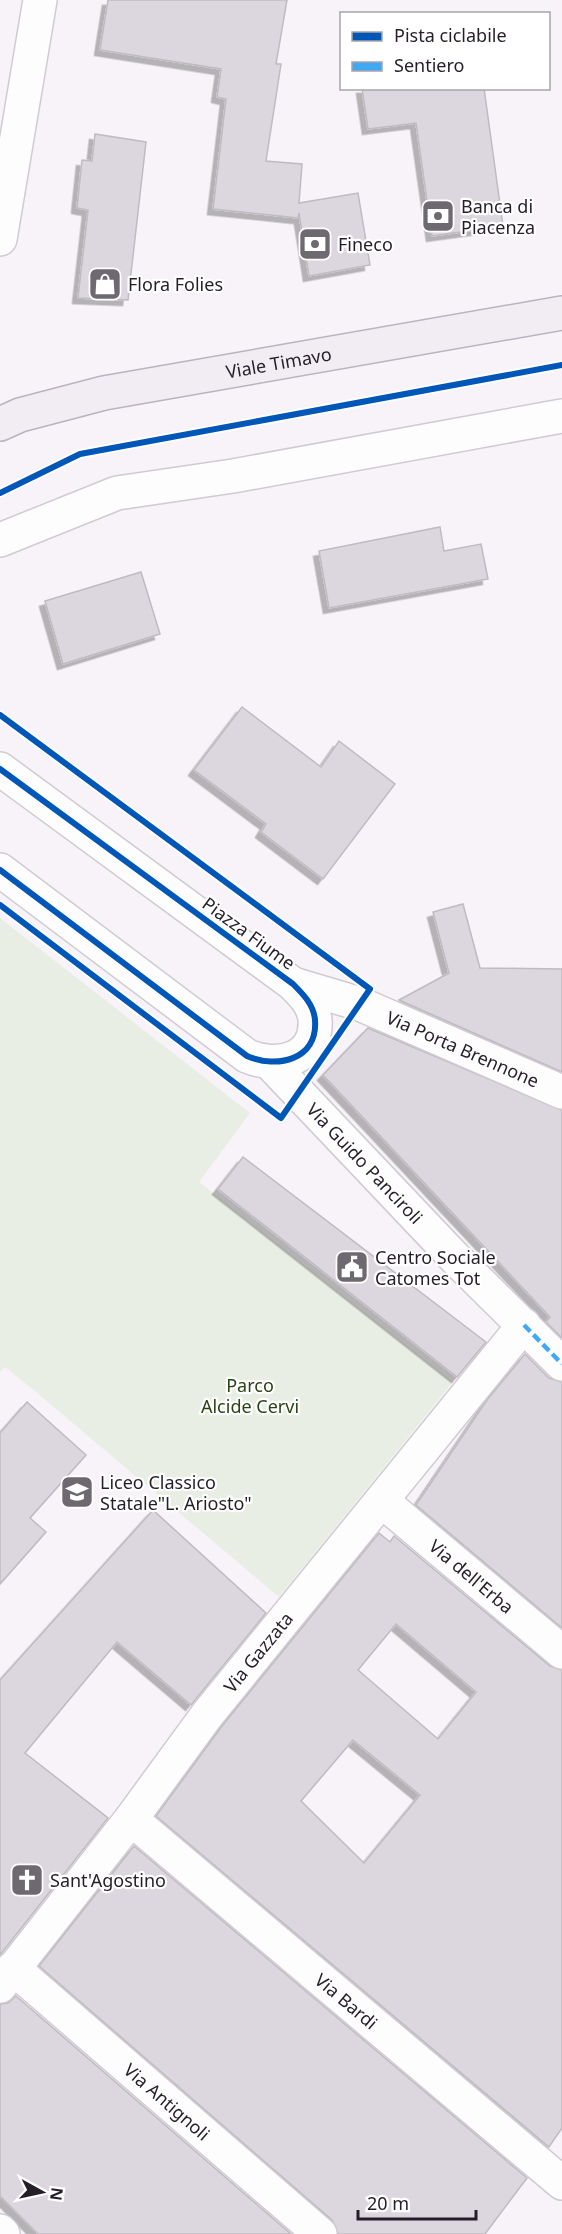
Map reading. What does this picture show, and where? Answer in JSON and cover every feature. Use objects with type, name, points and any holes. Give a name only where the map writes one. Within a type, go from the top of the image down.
[{"type":"main road","name":"Viale Timavo","points":[[0,424],[20,415],[104,393],[562,313]]},
{"type":"street","points":[[0,239],[40,0]]},
{"type":"street","points":[[0,540],[117,493],[233,476],[562,416]]},
{"type":"street","name":"Piazza Fiume","points":[[0,769],[293,984],[306,998],[315,1020],[311,1041],[297,1058],[277,1064],[270,1063]]},
{"type":"street","points":[[0,870],[247,1056],[270,1063]]},
{"type":"street","name":"Via Porta Brennone","points":[[293,984],[360,1004],[562,1092]]},
{"type":"street","name":"Via Guido Panciroli","points":[[270,1063],[447,1249],[562,1364]]},
{"type":"street","name":"Via Gazzata","points":[[7,1977],[131,1819],[207,1715],[524,1325]]},
{"type":"street","name":"Via dell'Erba","points":[[382,1500],[562,1652]]},
{"type":"street","name":"Via Bardi","points":[[131,1819],[562,2183]]},
{"type":"street","name":"Via Antignoli","points":[[7,1977],[320,2234]]},
{"type":"green space","name":"Parco Alcide Cervi","points":[[0,918],[250,1113],[199,1182],[453,1382],[279,1597],[30,1387],[5,1367],[0,1372]]},
{"type":"building","points":[[108,0],[287,0],[276,64],[281,64],[266,161],[302,164],[299,203],[358,193],[370,265],[309,276],[299,213],[298,218],[213,209],[226,99],[217,97],[221,69],[100,50]]},
{"type":"building","points":[[362,90],[484,90],[503,226],[432,236],[416,123],[368,129]]},
{"type":"building","points":[[95,134],[146,142],[128,300],[78,298],[88,210],[77,208],[82,160],[92,161]]},
{"type":"building","points":[[440,527],[444,551],[481,544],[488,579],[329,608],[319,551]]},
{"type":"building","points":[[141,572],[160,634],[63,664],[45,601]]},
{"type":"building","points":[[242,707],[321,767],[339,741],[395,784],[323,879],[261,832],[266,824],[194,770]]},
{"type":"building","points":[[463,904],[480,968],[562,969],[562,1072],[399,1000],[449,973],[433,912]]},
{"type":"building","points":[[368,1028],[562,1110],[562,1338],[546,1322],[550,1317],[323,1075]]},
{"type":"building","name":"Centro Sociale Catomes Tot","points":[[243,1157],[486,1342],[457,1377],[218,1189]]},
{"type":"building","points":[[525,1354],[549,1378],[562,1382],[562,1628],[416,1505],[487,1400]]},
{"type":"building","points":[[27,1402],[86,1455],[30,1518],[46,1532],[0,1584],[0,1433]]},
{"type":"building","points":[[153,1510],[266,1613],[191,1705],[117,1642],[25,1753],[108,1818],[0,1955],[0,1680]]},
{"type":"building","points":[[379,1533],[390,1542],[394,1536],[550,1666],[562,1670],[562,2128],[549,2147],[156,1816],[222,1726]],"holes":[[[396,1624],[476,1692],[438,1739],[358,1670]],[[353,1740],[420,1795],[364,1863],[301,1801]]]},
{"type":"building","points":[[134,1846],[527,2178],[485,2234],[338,2234],[332,2220],[39,1966]]},
{"type":"building","points":[[16,1996],[291,2234],[38,2234],[0,2196],[0,2004],[8,2003]]},
{"type":"marked path","points":[[524,1325],[562,1364]]},
{"type":"cycle path","points":[[0,493],[80,454],[562,365]]},
{"type":"cycle path","points":[[0,715],[370,989],[281,1118],[0,905]]},
{"type":"cycle path","points":[[0,769],[293,984],[313,1009],[314,1034],[310,1044],[303,1052],[282,1061],[259,1060],[247,1056],[0,870]]},
{"type":"place","name":"Banca di Piacenza","points":[[438,216]]},
{"type":"place","name":"Fineco","points":[[315,244]]},
{"type":"place","name":"Flora Folies","points":[[105,284]]},
{"type":"place","name":"Centro Sociale Catomes Tot","points":[[352,1267]]},
{"type":"place","name":"Liceo Classico Statale\"L. Ariosto\"","points":[[77,1492]]},
{"type":"place","name":"Sant'Agostino","points":[[27,1880]]}]
